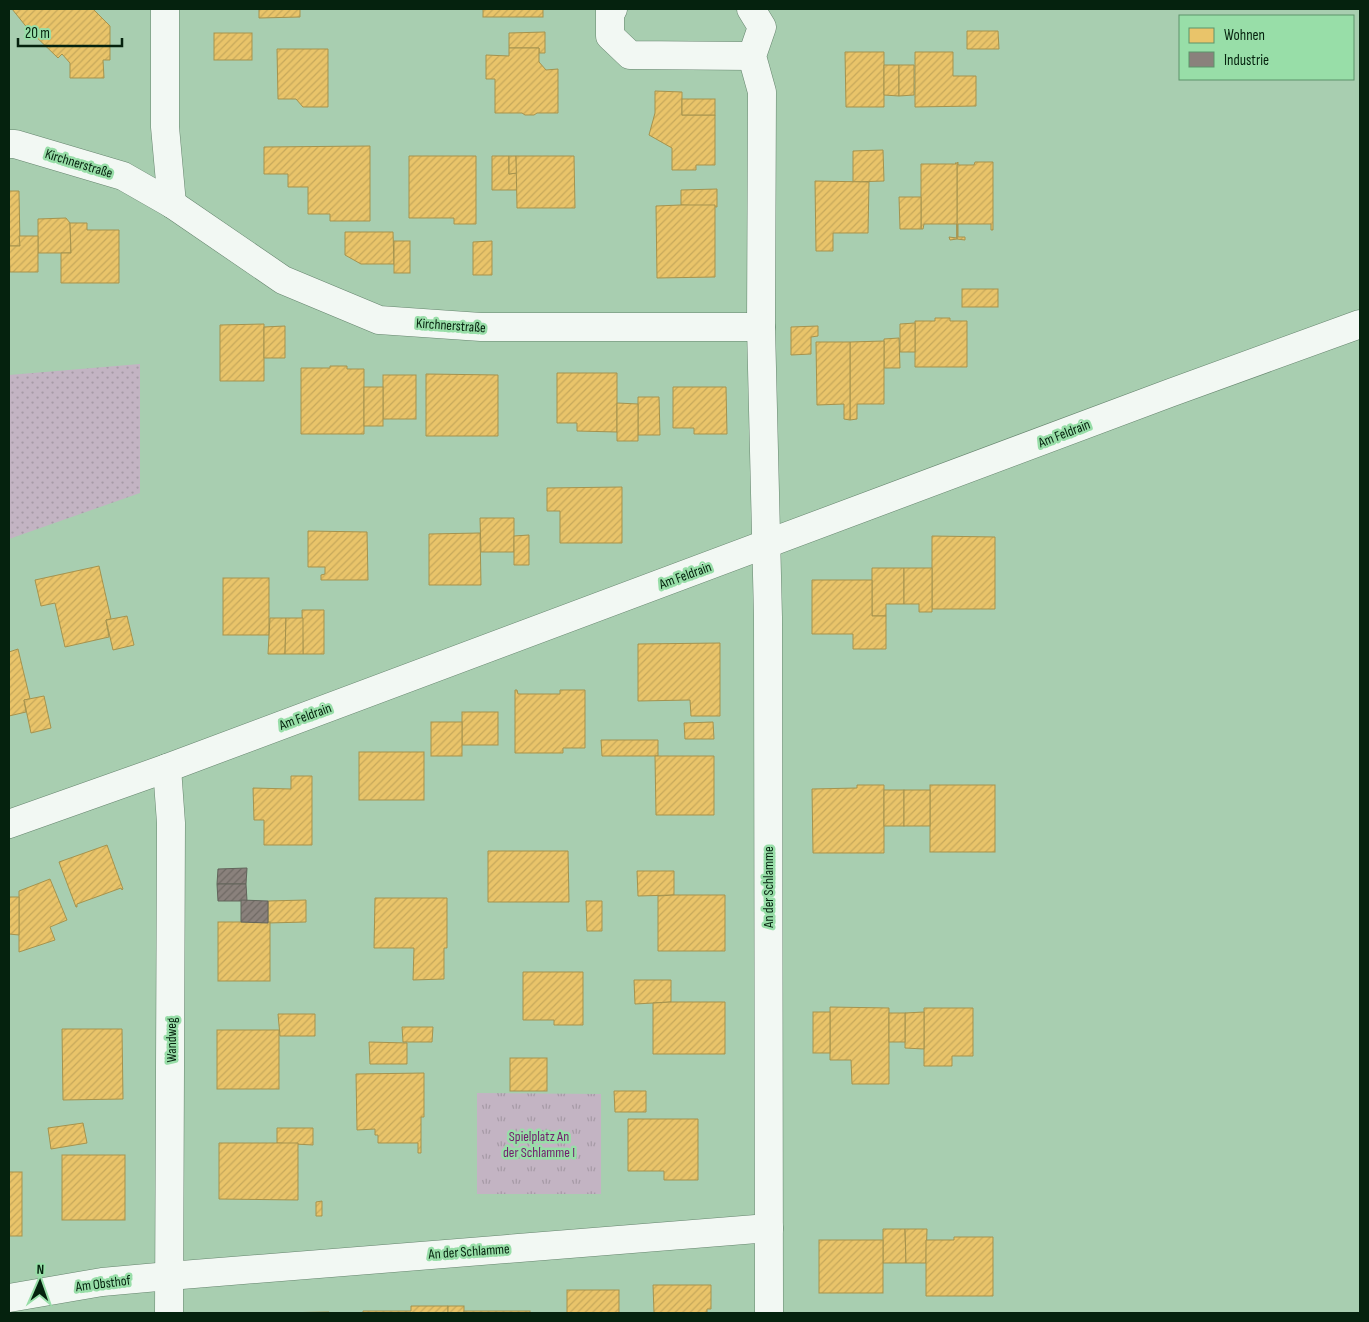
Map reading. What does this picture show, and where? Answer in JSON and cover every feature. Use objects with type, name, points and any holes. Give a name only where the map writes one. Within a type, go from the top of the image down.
[{"type":"street","points":[[165,9],[165,127],[172,204]]},
{"type":"street","points":[[613,9],[610,11],[610,36],[630,55],[752,56]]},
{"type":"street","points":[[752,9],[762,26],[752,56],[762,92],[761,327],[765,546]]},
{"type":"street","name":"Kirchnerstraße","points":[[9,144],[15,144],[123,176],[172,204],[283,280],[379,320],[481,327],[761,327]]},
{"type":"street","name":"Am Feldrain","points":[[9,824],[167,768],[1170,393],[1360,324]]},
{"type":"street","name":"An der Schlamme","points":[[765,546],[768,617],[768,1313]]},
{"type":"street","name":"Wandweg","points":[[167,768],[171,823],[169,1313]]},
{"type":"street","name":"An der Schlamme","points":[[169,1276],[769,1228]]},
{"type":"street","name":"Am Obsthof","points":[[9,1298],[102,1282],[169,1276]]},
{"type":"green space","points":[[140,364],[140,493],[9,539],[9,375]]},
{"type":"green space","name":"Spielplatz An der Schlamme I","points":[[477,1093],[601,1094],[601,1194],[477,1194]]},
{"type":"building: Wohnen","points":[[12,9],[93,9],[110,26],[110,60],[103,60],[104,78],[70,78],[70,63],[62,54],[58,58],[29,30]]},
{"type":"building: Wohnen","points":[[259,9],[300,9],[300,17],[259,18]]},
{"type":"building: Wohnen","points":[[483,9],[543,9],[543,17],[483,17]]},
{"type":"building: Wohnen","points":[[967,31],[998,31],[999,49],[967,49]]},
{"type":"building: Wohnen","points":[[545,32],[545,53],[539,53],[539,48],[509,48],[509,33]]},
{"type":"building: Wohnen","points":[[214,33],[252,33],[252,60],[214,60]]},
{"type":"building: Wohnen","points":[[509,48],[539,48],[539,62],[546,70],[558,69],[558,113],[525,115],[522,113],[495,113],[495,79],[486,79],[486,55],[509,56]]},
{"type":"building: Wohnen","points":[[277,49],[328,49],[328,107],[303,107],[296,99],[278,99]]},
{"type":"building: Wohnen","points":[[845,52],[884,52],[884,107],[846,107]]},
{"type":"building: Wohnen","points":[[915,52],[953,52],[953,76],[976,76],[976,106],[915,107]]},
{"type":"building: Wohnen","points":[[884,65],[899,65],[899,96],[884,95]]},
{"type":"building: Wohnen","points":[[899,65],[914,65],[914,95],[899,96]]},
{"type":"building: Wohnen","points":[[655,91],[682,92],[682,115],[715,115],[715,165],[696,165],[696,170],[672,170],[672,148],[649,135],[655,113]]},
{"type":"building: Wohnen","points":[[682,99],[715,99],[715,115],[682,115]]},
{"type":"building: Wohnen","points":[[370,146],[370,221],[330,221],[330,214],[308,214],[308,187],[288,187],[288,174],[264,174],[264,147]]},
{"type":"building: Wohnen","points":[[883,150],[884,181],[853,182],[853,151]]},
{"type":"building: Wohnen","points":[[409,156],[476,156],[476,224],[454,224],[454,218],[409,218]]},
{"type":"building: Wohnen","points":[[492,156],[509,156],[509,174],[517,173],[517,190],[492,190]]},
{"type":"building: Wohnen","points":[[509,156],[516,156],[517,173],[509,174]]},
{"type":"building: Wohnen","points":[[516,156],[574,156],[575,208],[517,208]]},
{"type":"building: Wohnen","points":[[958,162],[958,165],[974,165],[975,162],[993,162],[993,230],[991,230],[991,224],[958,224],[958,237],[965,237],[965,240],[957,239]]},
{"type":"building: Wohnen","points":[[957,163],[957,224],[924,224],[923,229],[921,229],[921,164]]},
{"type":"building: Wohnen","points":[[815,181],[869,182],[868,233],[833,233],[833,251],[816,251]]},
{"type":"building: Wohnen","points":[[717,189],[717,207],[681,205],[681,190]]},
{"type":"building: Wohnen","points":[[9,191],[19,191],[20,246],[9,246]]},
{"type":"building: Wohnen","points":[[899,197],[921,197],[921,229],[900,229]]},
{"type":"building: Wohnen","points":[[715,205],[715,277],[657,278],[656,206]]},
{"type":"building: Wohnen","points":[[66,218],[70,223],[71,253],[38,253],[38,219]]},
{"type":"building: Wohnen","points":[[70,223],[87,223],[87,230],[119,230],[119,283],[61,283],[61,253],[71,253]]},
{"type":"building: Wohnen","points":[[345,232],[393,232],[394,264],[361,264],[345,255]]},
{"type":"building: Wohnen","points":[[19,236],[38,236],[38,272],[10,272],[9,246],[20,246]]},
{"type":"building: Wohnen","points":[[394,241],[410,241],[410,273],[394,273]]},
{"type":"building: Wohnen","points":[[492,241],[492,275],[473,275],[473,242]]},
{"type":"building: Wohnen","points":[[962,289],[998,289],[998,307],[962,307]]},
{"type":"building: Wohnen","points":[[935,318],[950,318],[950,321],[967,321],[967,367],[915,367],[915,321],[935,321]]},
{"type":"building: Wohnen","points":[[915,323],[915,352],[900,352],[900,324]]},
{"type":"building: Wohnen","points":[[264,324],[264,381],[220,381],[220,325]]},
{"type":"building: Wohnen","points":[[285,326],[285,358],[264,358],[264,327]]},
{"type":"building: Wohnen","points":[[818,326],[818,336],[811,337],[811,354],[791,355],[791,327]]},
{"type":"building: Wohnen","points":[[899,338],[900,368],[884,368],[884,339]]},
{"type":"building: Wohnen","points":[[884,341],[884,404],[857,404],[857,419],[850,420],[850,342]]},
{"type":"building: Wohnen","points":[[816,342],[850,342],[850,420],[844,419],[844,404],[817,405]]},
{"type":"building: Wohnen","points":[[330,366],[364,369],[364,434],[301,434],[301,368],[330,368]]},
{"type":"building: Wohnen","points":[[557,373],[617,373],[617,432],[577,431],[577,423],[557,423]]},
{"type":"building: Wohnen","points":[[426,374],[498,375],[498,436],[426,436]]},
{"type":"building: Wohnen","points":[[383,375],[416,375],[416,419],[383,419]]},
{"type":"building: Wohnen","points":[[364,387],[383,387],[383,426],[364,426]]},
{"type":"building: Wohnen","points":[[673,387],[726,387],[727,434],[694,434],[694,428],[673,428]]},
{"type":"building: Wohnen","points":[[638,397],[659,397],[660,435],[638,435]]},
{"type":"building: Wohnen","points":[[617,403],[638,404],[638,441],[617,441]]},
{"type":"building: Wohnen","points":[[622,487],[622,543],[560,543],[560,511],[547,511],[547,488]]},
{"type":"building: Wohnen","points":[[480,518],[514,518],[514,552],[481,552]]},
{"type":"building: Wohnen","points":[[308,531],[367,532],[368,580],[321,580],[321,575],[325,574],[325,567],[308,567]]},
{"type":"building: Wohnen","points":[[480,533],[481,585],[429,585],[429,534]]},
{"type":"building: Wohnen","points":[[529,535],[529,565],[514,565],[514,536]]},
{"type":"building: Wohnen","points":[[932,536],[995,537],[995,609],[932,609]]},
{"type":"building: Wohnen","points":[[99,566],[111,619],[106,620],[109,637],[65,647],[55,603],[41,606],[35,580]]},
{"type":"building: Wohnen","points":[[872,568],[904,568],[904,604],[886,604],[886,616],[872,616]]},
{"type":"building: Wohnen","points":[[904,568],[932,568],[932,612],[919,612],[919,604],[904,604]]},
{"type":"building: Wohnen","points":[[223,578],[269,578],[269,635],[223,635]]},
{"type":"building: Wohnen","points":[[812,580],[872,580],[872,616],[886,616],[886,649],[853,649],[853,634],[812,634]]},
{"type":"building: Wohnen","points":[[302,610],[324,610],[324,654],[303,654]]},
{"type":"building: Wohnen","points":[[127,616],[134,645],[113,650],[106,620]]},
{"type":"building: Wohnen","points":[[270,618],[286,618],[285,654],[268,654]]},
{"type":"building: Wohnen","points":[[286,618],[303,618],[303,654],[285,654]]},
{"type":"building: Wohnen","points":[[720,643],[720,716],[691,716],[690,700],[638,701],[638,644]]},
{"type":"building: Wohnen","points":[[18,649],[30,699],[24,700],[26,712],[9,716],[9,652]]},
{"type":"building: Wohnen","points":[[515,690],[517,690],[518,694],[560,694],[560,690],[585,690],[585,748],[563,748],[563,753],[515,753]]},
{"type":"building: Wohnen","points":[[44,696],[51,728],[31,733],[24,700]]},
{"type":"building: Wohnen","points":[[462,712],[498,712],[498,745],[462,745]]},
{"type":"building: Wohnen","points":[[431,722],[462,722],[462,756],[431,756]]},
{"type":"building: Wohnen","points":[[713,722],[714,739],[685,739],[684,723]]},
{"type":"building: Wohnen","points":[[601,740],[658,740],[658,756],[602,756]]},
{"type":"building: Wohnen","points":[[359,752],[424,752],[424,800],[359,800]]},
{"type":"building: Wohnen","points":[[655,756],[714,756],[714,815],[656,815]]},
{"type":"building: Wohnen","points":[[291,776],[312,776],[312,845],[264,845],[264,820],[254,820],[253,788],[291,789]]},
{"type":"building: Wohnen","points":[[857,785],[884,785],[884,853],[813,853],[812,789],[857,788]]},
{"type":"building: Wohnen","points":[[930,785],[995,785],[995,852],[930,852]]},
{"type":"building: Wohnen","points":[[884,790],[904,790],[904,826],[884,826]]},
{"type":"building: Wohnen","points":[[904,790],[930,790],[930,826],[904,826]]},
{"type":"building: Wohnen","points":[[107,845],[123,889],[121,888],[77,904],[76,907],[59,862]]},
{"type":"building: Wohnen","points":[[488,851],[568,851],[569,902],[488,902]]},
{"type":"building: Wohnen","points":[[637,871],[674,871],[674,895],[638,896]]},
{"type":"building: Wohnen","points":[[50,879],[67,920],[50,927],[55,940],[19,952],[19,891]]},
{"type":"building: Wohnen","points":[[725,895],[725,951],[658,951],[658,896]]},
{"type":"building: Wohnen","points":[[9,897],[19,897],[19,935],[9,934]]},
{"type":"building: Wohnen","points":[[375,898],[447,898],[447,948],[444,948],[444,979],[413,980],[414,948],[374,948]]},
{"type":"building: Wohnen","points":[[306,900],[306,922],[268,923],[268,901]]},
{"type":"building: Wohnen","points":[[586,901],[602,901],[602,931],[587,931]]},
{"type":"building: Wohnen","points":[[218,922],[270,922],[270,981],[218,981]]},
{"type":"building: Wohnen","points":[[523,972],[583,972],[583,1025],[554,1025],[554,1020],[523,1020]]},
{"type":"building: Wohnen","points":[[634,980],[671,980],[671,1002],[635,1004]]},
{"type":"building: Wohnen","points":[[725,1002],[725,1054],[653,1054],[653,1003]]},
{"type":"building: Wohnen","points":[[830,1007],[889,1008],[889,1084],[852,1084],[851,1060],[830,1060]]},
{"type":"building: Wohnen","points":[[924,1008],[973,1008],[973,1056],[952,1056],[952,1066],[924,1066]]},
{"type":"building: Wohnen","points":[[813,1012],[830,1012],[830,1053],[813,1053]]},
{"type":"building: Wohnen","points":[[924,1012],[924,1049],[905,1048],[905,1013]]},
{"type":"building: Wohnen","points":[[889,1013],[905,1013],[905,1042],[889,1042]]},
{"type":"building: Wohnen","points":[[278,1014],[315,1014],[315,1036],[280,1036]]},
{"type":"building: Wohnen","points":[[402,1027],[433,1027],[432,1042],[403,1042]]},
{"type":"building: Wohnen","points":[[62,1029],[122,1029],[123,1099],[63,1100]]},
{"type":"building: Wohnen","points":[[217,1030],[279,1030],[279,1089],[217,1089]]},
{"type":"building: Wohnen","points":[[369,1042],[407,1043],[407,1064],[370,1064]]},
{"type":"building: Wohnen","points":[[510,1058],[547,1058],[547,1091],[510,1091]]},
{"type":"building: Wohnen","points":[[424,1073],[424,1117],[421,1117],[421,1153],[418,1153],[418,1143],[378,1143],[378,1135],[375,1135],[375,1129],[357,1130],[356,1074]]},
{"type":"building: Wohnen","points":[[614,1091],[646,1091],[646,1112],[615,1112]]},
{"type":"building: Wohnen","points":[[628,1119],[698,1119],[698,1180],[664,1180],[664,1171],[628,1171]]},
{"type":"building: Wohnen","points":[[83,1123],[87,1143],[51,1149],[48,1128]]},
{"type":"building: Wohnen","points":[[277,1128],[313,1128],[313,1145],[277,1143]]},
{"type":"building: Wohnen","points":[[219,1143],[298,1143],[298,1200],[219,1199]]},
{"type":"building: Wohnen","points":[[62,1155],[125,1155],[125,1220],[62,1220]]},
{"type":"building: Wohnen","points":[[9,1172],[22,1172],[22,1236],[9,1236]]},
{"type":"building: Wohnen","points":[[322,1201],[322,1216],[316,1216],[316,1202]]},
{"type":"building: Wohnen","points":[[883,1229],[905,1229],[906,1263],[883,1263]]},
{"type":"building: Wohnen","points":[[905,1229],[927,1229],[926,1263],[906,1263]]},
{"type":"building: Wohnen","points":[[954,1237],[993,1237],[993,1296],[926,1296],[926,1240],[954,1240]]},
{"type":"building: Wohnen","points":[[819,1240],[883,1240],[883,1293],[819,1293]]},
{"type":"building: Wohnen","points":[[653,1285],[711,1285],[711,1309],[707,1309],[707,1313],[654,1313]]},
{"type":"building: Wohnen","points":[[567,1290],[619,1290],[619,1313],[567,1313]]},
{"type":"building: Wohnen","points":[[411,1306],[448,1306],[448,1313],[363,1313],[363,1311],[411,1311]]},
{"type":"building: Wohnen","points":[[448,1306],[464,1306],[464,1313],[448,1313]]},
{"type":"building: Wohnen","points":[[464,1311],[530,1311],[530,1313],[464,1313]]},
{"type":"building: Wohnen","points":[[329,1312],[329,1313],[276,1313]]},
{"type":"building: Industrie","points":[[247,868],[246,884],[217,884],[218,869]]},
{"type":"building: Industrie","points":[[217,884],[246,884],[247,901],[218,901]]},
{"type":"building: Industrie","points":[[241,900],[268,901],[268,923],[241,922]]}]
